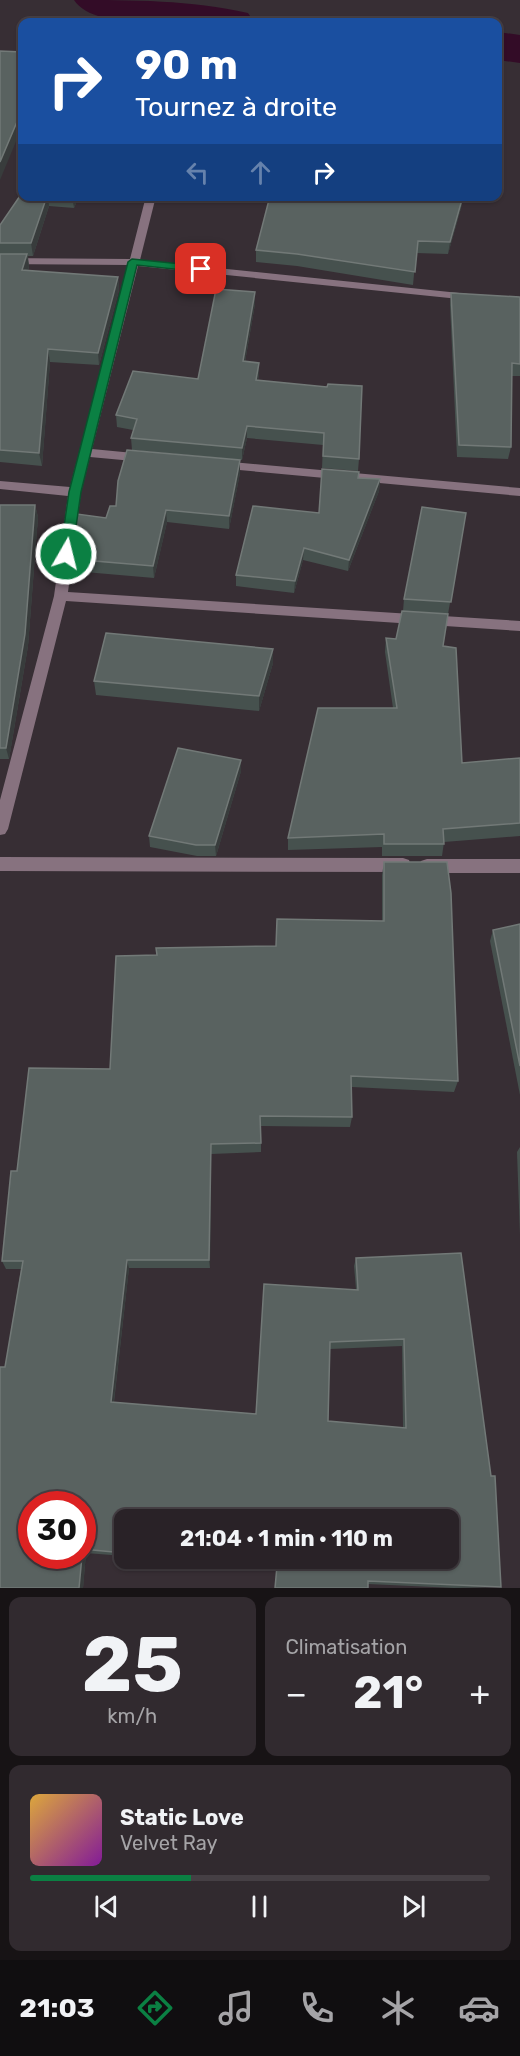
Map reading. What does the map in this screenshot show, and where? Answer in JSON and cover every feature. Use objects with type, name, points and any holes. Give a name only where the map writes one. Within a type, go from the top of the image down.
[{"type":"street","points":[[0,829],[61,596],[75,492],[132,262],[150,201]]},
{"type":"street","points":[[0,261],[132,262],[485,298]]},
{"type":"street","points":[[86,453],[157,459]]},
{"type":"street","points":[[203,463],[520,492]]},
{"type":"street","points":[[0,485],[75,492]]},
{"type":"street","points":[[61,596],[520,626]]},
{"type":"street","points":[[0,864],[520,866]]},
{"type":"building","points":[[0,51],[18,52],[18,119],[0,162]]},
{"type":"building","points":[[18,199],[18,201],[45,201],[31,243],[0,243],[0,225]]},
{"type":"building","points":[[269,201],[462,201],[450,242],[418,241],[415,272],[256,250]]},
{"type":"building","points":[[0,254],[27,254],[22,270],[118,277],[98,353],[48,349],[39,453],[0,450]]},
{"type":"building","points":[[216,289],[255,292],[243,361],[259,363],[256,380],[327,387],[328,384],[362,386],[359,459],[323,456],[324,433],[247,426],[242,448],[131,438],[137,419],[116,415],[133,371],[198,379]]},
{"type":"building","points":[[451,293],[520,297],[520,364],[512,363],[511,447],[459,445]]},
{"type":"building","points":[[127,450],[240,460],[229,516],[166,510],[153,566],[71,559],[77,514],[106,518],[110,506],[116,506],[118,481]]},
{"type":"building","points":[[322,469],[359,472],[358,478],[380,479],[349,560],[304,548],[295,581],[236,575],[253,506],[319,513]]},
{"type":"building","points":[[0,505],[35,505],[25,634],[6,748],[0,748]]},
{"type":"building","points":[[422,507],[466,513],[451,602],[404,599]]},
{"type":"building","points":[[56,535],[53,558],[45,557]]},
{"type":"building","points":[[402,611],[448,614],[443,646],[456,648],[462,763],[520,758],[520,823],[443,829],[444,844],[384,844],[384,834],[288,838],[318,708],[397,708],[386,638],[396,639]]},
{"type":"building","points":[[106,633],[273,649],[259,696],[94,681]]},
{"type":"building","points":[[178,748],[241,760],[215,845],[196,845],[149,836]]},
{"type":"building","points":[[384,862],[447,862],[451,893],[458,1081],[351,1076],[352,1117],[260,1116],[261,1143],[211,1144],[209,1260],[127,1260],[111,1402],[256,1414],[264,1284],[358,1290],[356,1258],[461,1253],[491,1476],[495,1476],[501,1587],[368,1581],[368,1588],[275,1588],[277,1569],[459,1569],[459,1509],[114,1509],[114,1552],[96,1550],[96,1491],[18,1491],[18,1569],[81,1569],[79,1588],[0,1588],[0,1367],[5,1367],[23,1261],[2,1261],[11,1171],[17,1171],[29,1068],[110,1069],[116,956],[157,955],[156,948],[276,946],[277,919],[384,921]],"holes":[[[404,1339],[406,1428],[328,1421],[330,1342]]]},
{"type":"building","points":[[520,924],[520,1066],[493,930]]},
{"type":"waterway","points":[[96,0],[118,7],[202,18]]},
{"type":"waterway","points":[[502,47],[520,49]]},
{"type":"route","points":[[66,554],[75,492],[132,262],[201,269]]}]
